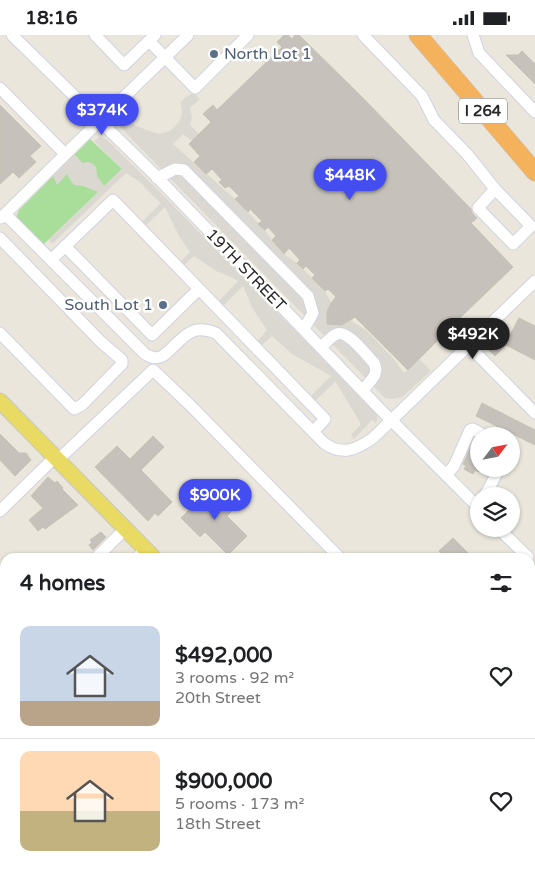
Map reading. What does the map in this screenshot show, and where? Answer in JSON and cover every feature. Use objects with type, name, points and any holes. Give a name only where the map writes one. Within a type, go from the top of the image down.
[{"type":"highway","name":"I 264","points":[[418,35],[535,172]]},
{"type":"main road","points":[[0,401],[125,529],[143,553]]},
{"type":"street","name":"19TH STREET","points":[[12,35],[158,178],[391,420],[446,475],[470,495]]},
{"type":"street","points":[[95,35],[124,65],[152,38],[165,57],[195,88],[248,35]]},
{"type":"street","points":[[188,35],[3,217],[51,260],[145,355],[155,358],[165,355],[184,335],[197,329],[216,333],[324,443],[332,449],[340,451],[366,443],[535,281]]},
{"type":"street","points":[[363,35],[422,96],[434,120],[495,189],[531,225],[513,244],[478,208],[495,189]]},
{"type":"street","points":[[473,35],[478,53],[535,112]]},
{"type":"street","points":[[0,88],[65,154]]},
{"type":"street","points":[[158,178],[175,169],[184,170],[308,296],[313,313],[304,329]]},
{"type":"street","points":[[51,260],[113,200],[198,290],[325,419],[313,432]]},
{"type":"street","points":[[0,333],[74,409],[82,405],[122,364],[122,359],[101,342],[2,243]]},
{"type":"street","points":[[65,246],[152,335],[198,290]]},
{"type":"street","points":[[321,347],[336,334],[347,335],[377,368],[376,374],[363,390]]},
{"type":"street","points":[[469,346],[535,413]]},
{"type":"street","points":[[0,511],[52,460],[61,457],[153,369],[335,553]]},
{"type":"street","points":[[446,475],[454,466],[470,430]]},
{"type":"street","points":[[101,553],[125,529]]},
{"type":"street","points":[[507,537],[523,553]]},
{"type":"green space","points":[[90,139],[122,169],[43,245],[16,217],[19,210]]},
{"type":"shaded area","points":[[194,93],[200,99],[190,108],[192,117],[190,125],[199,134],[192,141],[183,134],[173,144],[235,199],[265,230],[284,254],[297,263],[325,291],[331,303],[350,320],[366,330],[393,358],[404,373],[419,359],[431,371],[402,397],[385,398],[119,126],[117,121],[119,119],[115,115],[118,112],[130,123],[159,134],[170,131],[179,122],[182,114],[181,102]]},
{"type":"shaded area","points":[[100,137],[107,140],[154,186],[377,414],[376,423],[372,420],[354,439],[351,435],[361,424],[335,382],[315,401],[311,396],[331,376],[292,354],[272,336],[261,346],[257,342],[267,330],[253,309],[243,286],[222,307],[218,302],[238,281],[216,271],[194,256],[183,266],[179,263],[190,252],[179,236],[165,207],[144,227],[141,223],[161,203],[140,182],[126,173],[52,244],[49,240],[98,192],[83,186],[74,185],[67,174],[57,185],[53,175],[74,154],[83,163],[88,162],[96,167],[97,176],[104,186],[122,169],[94,141]]},
{"type":"building","points":[[284,35],[288,35],[292,39],[295,35],[299,35],[361,96],[471,209],[477,218],[471,223],[513,267],[408,370],[355,317],[341,325],[327,324],[327,312],[336,297],[328,289],[325,291],[312,278],[315,275],[306,266],[303,269],[297,263],[300,260],[289,248],[284,254],[272,240],[276,236],[268,227],[265,230],[258,224],[262,221],[250,209],[248,212],[235,199],[239,196],[229,186],[225,188],[219,182],[222,180],[212,169],[206,174],[194,162],[200,156],[189,144],[211,122],[203,114],[213,105],[217,110],[282,47],[277,42]]},
{"type":"building","points":[[522,51],[535,64],[535,84],[506,55],[518,55]]},
{"type":"building","points":[[0,105],[41,146],[30,156],[36,162],[19,178],[13,172],[0,184]]},
{"type":"building","points":[[519,318],[535,326],[535,360],[506,345],[495,356],[486,347],[503,331],[509,337]]},
{"type":"building","points":[[482,403],[535,430],[535,445],[520,438],[520,427],[498,427],[476,416]]},
{"type":"building","points":[[0,434],[19,453],[26,453],[31,460],[15,476],[0,460]]},
{"type":"building","points":[[153,436],[164,447],[141,470],[172,502],[158,516],[155,513],[148,521],[95,467],[117,446],[130,459]]},
{"type":"building","points":[[470,448],[470,472],[464,469],[466,466],[463,464]]},
{"type":"building","points":[[48,477],[55,483],[57,481],[62,489],[78,505],[45,529],[43,527],[38,531],[29,520],[43,508],[31,496]]},
{"type":"building","points":[[213,486],[235,508],[227,516],[247,536],[230,553],[226,553],[205,532],[200,537],[181,518]]},
{"type":"building","points":[[101,532],[106,537],[93,550],[89,545],[92,542],[90,540]]},
{"type":"building","points":[[453,538],[468,553],[441,553],[439,551]]},
{"type":"place","name":"North Lot 1","points":[[214,54]]},
{"type":"place","name":"South Lot 1","points":[[163,305]]}]
